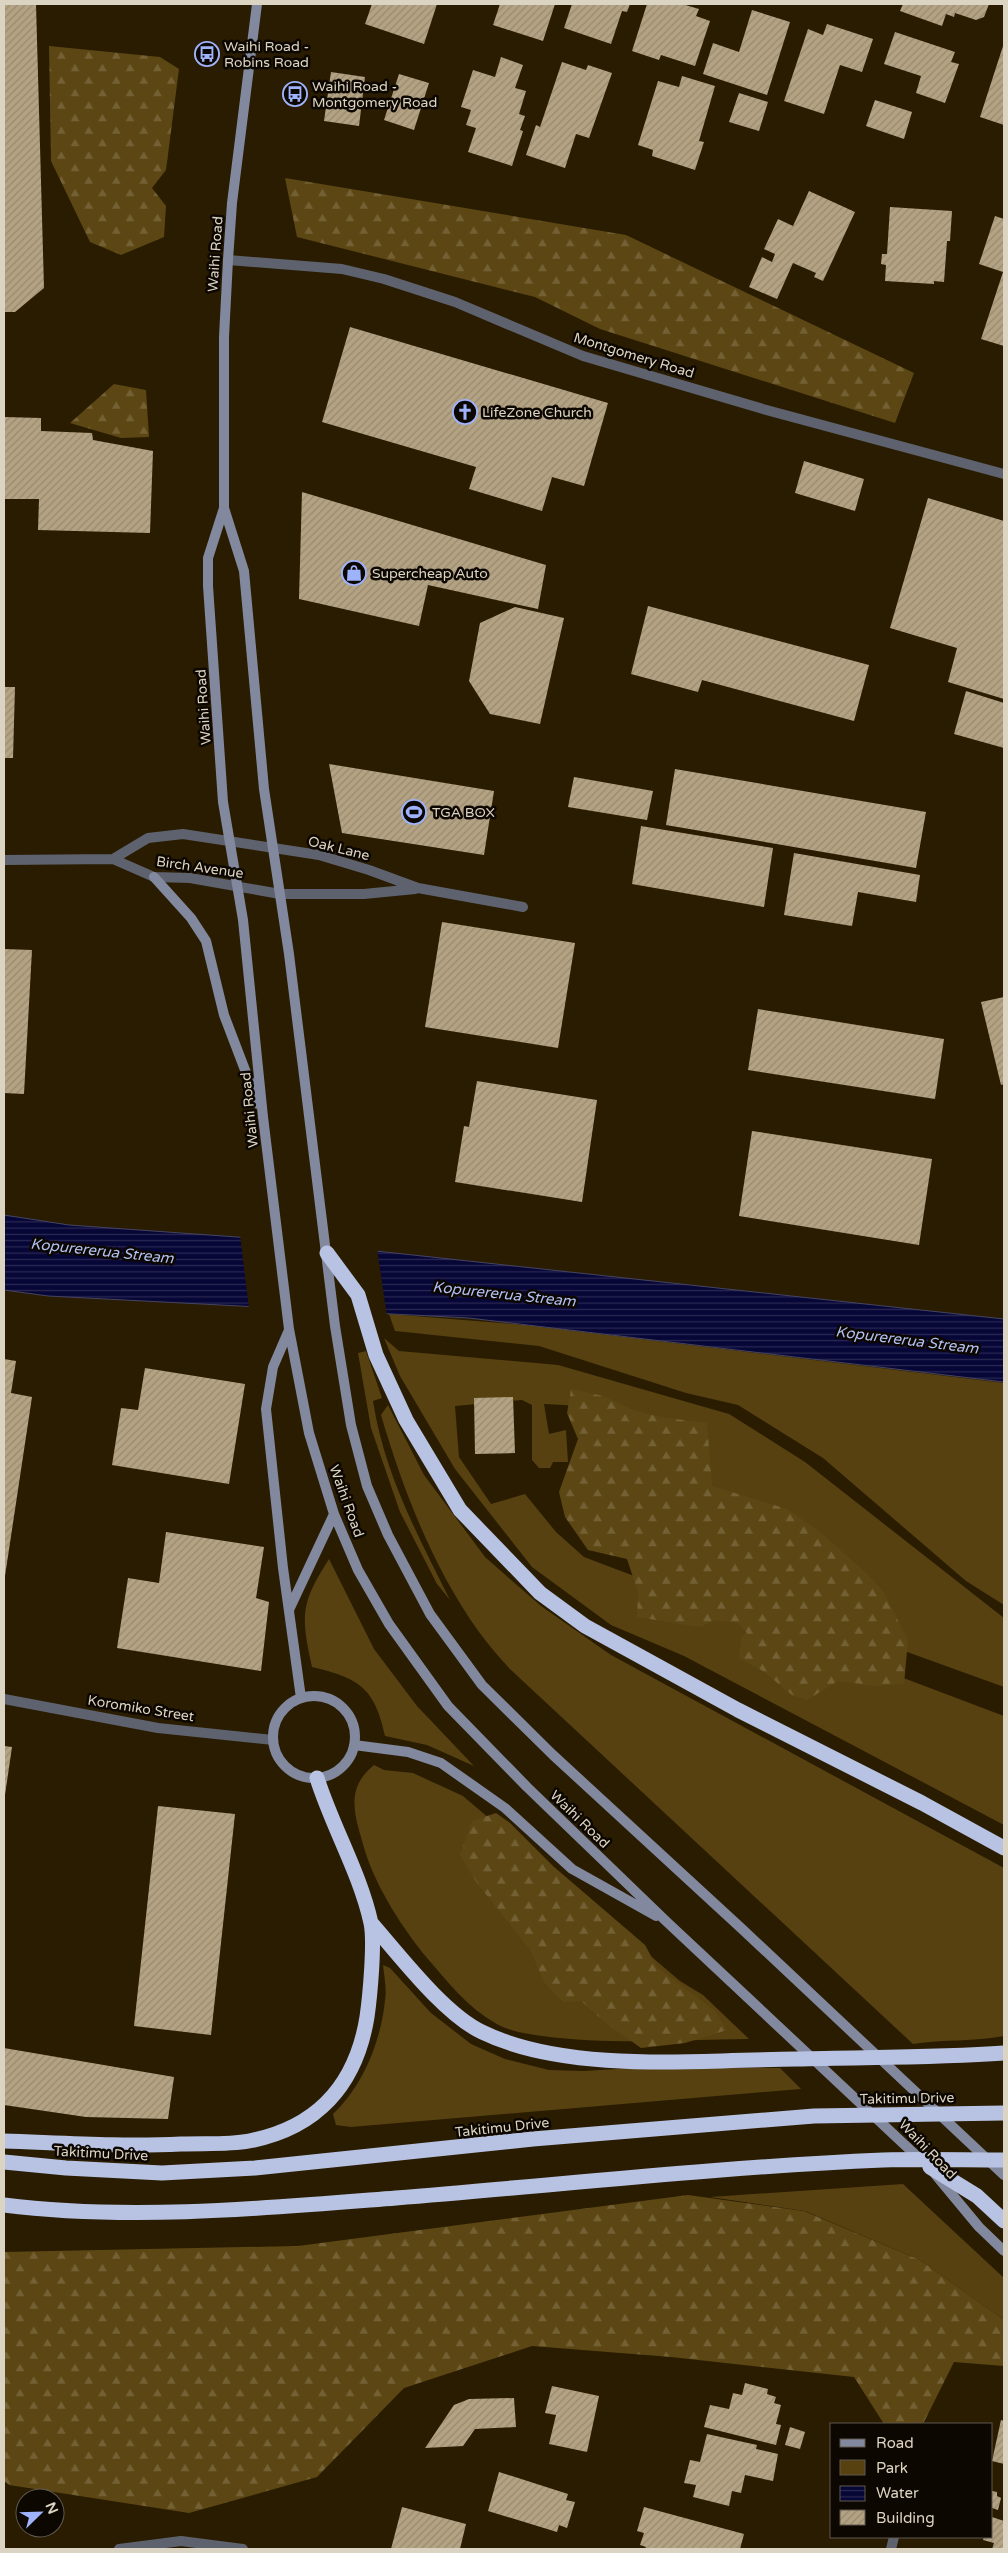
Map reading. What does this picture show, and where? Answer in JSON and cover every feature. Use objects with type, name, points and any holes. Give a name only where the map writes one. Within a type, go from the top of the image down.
[{"type":"highway","points":[[327,1254],[358,1295],[376,1355],[406,1420],[460,1510],[527,1581],[554,1606],[585,1626],[738,1710],[922,1802],[1004,1848]]},
{"type":"highway","points":[[317,1778],[372,1924],[452,2011],[480,2032],[516,2045],[556,2055],[625,2061],[1004,2053]]},
{"type":"highway","points":[[4,2141],[155,2146],[247,2142],[278,2134],[302,2122],[323,2109],[338,2091],[352,2069],[364,2038],[369,2005],[372,1924]]},
{"type":"highway","name":"Takitimu Drive","points":[[4,2162],[66,2168],[162,2173],[246,2169],[533,2139],[814,2116],[1004,2113]]},
{"type":"highway","points":[[4,2205],[80,2211],[204,2211],[500,2189],[684,2172],[885,2160],[1004,2160]]},
{"type":"highway","points":[[930,2167],[977,2196],[1004,2222]]},
{"type":"main road","name":"Waihi Road","points":[[257,4],[232,203],[228,260],[222,400],[224,508],[244,571],[264,789],[280,894],[335,1326],[351,1425],[367,1486],[388,1535],[430,1614],[482,1685],[553,1755],[741,1928],[1004,2176]]},
{"type":"main road","name":"Waihi Road","points":[[224,508],[208,558],[208,586],[223,802],[243,920],[263,1117],[289,1329],[309,1433],[334,1514],[358,1570],[389,1624],[448,1706],[527,1787],[668,1923],[710,1960],[930,2167],[979,2227],[1004,2250]]},
{"type":"main road","points":[[154,877],[191,918],[206,940],[224,1015],[263,1117]]},
{"type":"main road","points":[[289,1329],[273,1368],[266,1409],[301,1698]]},
{"type":"main road","points":[[289,1611],[334,1514]]},
{"type":"main road","points":[[313,1696],[326,1697],[346,1710],[355,1733],[350,1758],[341,1768],[330,1775],[317,1778],[304,1776],[283,1764],[274,1740],[275,1727],[280,1714],[289,1704],[301,1698],[313,1696]]},
{"type":"main road","points":[[354,1745],[408,1752],[441,1763],[505,1808],[572,1869],[668,1923]]},
{"type":"street","name":"Montgomery Road","points":[[228,260],[342,269],[384,279],[455,302],[583,356],[763,409],[1004,474]]},
{"type":"street","name":"Birch Avenue","points":[[113,859],[148,838],[183,834],[252,844]]},
{"type":"street","name":"Oak Lane","points":[[252,844],[319,855],[370,870],[418,888],[523,907]]},
{"type":"street","name":"Birch Avenue","points":[[4,860],[113,859],[154,877],[190,878],[257,889]]},
{"type":"street","name":"Oak Lane","points":[[257,889],[280,894],[364,894],[418,888]]},
{"type":"street","name":"Koromiko Street","points":[[4,1699],[158,1728],[274,1740]]},
{"type":"street","points":[[119,2549],[181,2541],[243,2549]]},
{"type":"green space","points":[[49,46],[160,57],[179,69],[166,170],[152,188],[166,206],[164,237],[121,255],[90,242],[51,161]]},
{"type":"green space","points":[[285,178],[626,235],[914,373],[895,423],[600,329],[535,297],[297,237]]},
{"type":"green space","points":[[114,384],[146,390],[149,437],[121,438],[70,423]]},
{"type":"green space","points":[[389,1314],[526,1325],[1004,1383],[1004,1605],[966,1581],[823,1458],[738,1405],[686,1393],[539,1346],[395,1331]]},
{"type":"green space","points":[[384,1338],[399,1351],[558,1365],[729,1414],[805,1462],[1004,1618],[1004,1687],[644,1557],[583,1406],[544,1404],[549,1434],[566,1430],[568,1462],[553,1462],[550,1468],[539,1468],[532,1460],[532,1405],[522,1400],[455,1406],[459,1457],[491,1504],[525,1494],[556,1532],[584,1557],[1004,1716],[1004,1825],[684,1656],[611,1625],[532,1567],[455,1469],[400,1376]]},
{"type":"green space","points":[[366,1351],[382,1398],[373,1401],[385,1453],[404,1504],[450,1600],[437,1584],[400,1512],[371,1428],[358,1353]]},
{"type":"green space","points":[[571,1389],[603,1396],[633,1410],[660,1417],[707,1423],[712,1486],[787,1509],[820,1532],[865,1572],[883,1591],[908,1640],[904,1684],[875,1686],[838,1681],[807,1700],[792,1695],[763,1671],[739,1658],[741,1637],[747,1633],[738,1623],[715,1620],[700,1627],[637,1617],[638,1592],[627,1559],[588,1550],[565,1517],[559,1492],[578,1439],[567,1413]]},
{"type":"green space","points":[[388,1405],[424,1475],[485,1557],[541,1606],[611,1655],[1004,1868],[1004,2036],[913,2044],[511,1670],[479,1632],[462,1607],[447,1582],[421,1528],[399,1472],[381,1415]]},
{"type":"green space","points":[[329,1559],[374,1649],[417,1706],[474,1766],[427,1745],[385,1736],[376,1706],[362,1687],[341,1676],[312,1667],[306,1635],[306,1611],[308,1600],[319,1574]]},
{"type":"green space","points":[[374,1765],[384,1770],[413,1773],[463,1796],[680,1981],[703,1995],[749,2039],[645,2041],[568,2039],[518,2032],[500,2026],[485,2017],[458,1993],[418,1947],[391,1907],[376,1879],[365,1851],[354,1805],[358,1784]]},
{"type":"green space","points":[[496,1813],[510,1823],[553,1866],[645,1945],[657,1967],[715,2011],[727,2030],[685,2043],[641,2048],[607,2024],[581,2001],[563,2002],[544,1982],[531,1951],[477,1883],[460,1855],[472,1821]]},
{"type":"green space","points":[[383,1965],[390,1968],[431,2013],[471,2044],[505,2059],[549,2070],[780,2068],[801,2089],[351,2127],[336,2125],[333,2114],[344,2103],[362,2076],[375,2047],[386,1996]]},
{"type":"green space","points":[[903,2184],[1004,2278],[1004,2320],[920,2260],[805,2211],[710,2197]]},
{"type":"green space","points":[[688,2195],[804,2211],[920,2260],[1004,2320],[1004,2366],[954,2362],[924,2423],[883,2423],[854,2377],[671,2357],[532,2346],[404,2388],[317,2477],[189,2513],[65,2494],[65,2488],[28,2488],[9,2485],[4,2481],[4,2252],[298,2246]]},
{"type":"water","name":"Kopurererua Stream","points":[[4,1215],[69,1225],[265,1239],[1004,1319],[1004,1382],[469,1318],[48,1296],[4,1290]]},
{"type":"pier","points":[[240,1235],[377,1249],[387,1316],[249,1309]]},
{"type":"building","points":[[4,4],[36,4],[44,288],[15,312],[4,312]]},
{"type":"building","points":[[372,4],[437,4],[424,44],[365,24]]},
{"type":"building","points":[[500,4],[555,4],[543,41],[493,25]]},
{"type":"building","points":[[572,4],[630,4],[627,12],[622,11],[611,44],[564,28]]},
{"type":"building","points":[[647,4],[682,4],[699,9],[696,16],[710,21],[695,66],[661,55],[659,60],[632,51]]},
{"type":"building","points":[[903,4],[989,4],[984,17],[976,20],[955,13],[954,17],[946,14],[942,26],[900,11]]},
{"type":"building","points":[[752,10],[790,22],[767,95],[703,74],[713,43],[739,52]]},
{"type":"building","points":[[827,24],[873,39],[862,72],[840,65],[824,114],[784,101],[808,29],[823,35]]},
{"type":"building","points":[[895,32],[955,52],[951,62],[959,64],[945,103],[916,93],[921,76],[884,64]]},
{"type":"building","points":[[1004,43],[1004,125],[980,117]]},
{"type":"building","points":[[501,57],[523,65],[515,88],[526,91],[519,114],[525,116],[520,130],[523,131],[512,166],[468,152],[476,128],[466,125],[471,110],[461,107],[473,70],[495,77]]},
{"type":"building","points":[[562,62],[586,70],[588,65],[612,73],[589,138],[576,134],[565,168],[526,155],[536,125],[540,127]]},
{"type":"building","points":[[331,72],[365,77],[359,126],[324,121]]},
{"type":"building","points":[[399,74],[429,83],[414,130],[384,120]]},
{"type":"building","points":[[682,76],[715,86],[699,141],[704,142],[695,170],[652,156],[653,150],[638,145],[658,81],[679,87]]},
{"type":"building","points":[[739,93],[768,102],[759,131],[729,122]]},
{"type":"building","points":[[875,100],[912,112],[904,139],[866,126]]},
{"type":"building","points":[[809,191],[855,212],[823,281],[814,277],[816,273],[793,263],[777,299],[749,287],[762,257],[772,262],[775,254],[764,249],[778,219],[793,226]]},
{"type":"building","points":[[890,207],[952,211],[950,241],[947,241],[944,282],[934,281],[934,284],[885,281],[886,265],[881,264],[882,254],[887,254]]},
{"type":"building","points":[[995,216],[1004,219],[1004,346],[981,339],[1003,272],[979,264]]},
{"type":"building","name":"LifeZone Church","points":[[350,327],[608,403],[584,486],[552,477],[542,511],[469,489],[476,467],[322,422]]},
{"type":"building","points":[[4,417],[41,418],[41,431],[92,433],[93,440],[153,451],[150,533],[38,530],[39,499],[4,499]]},
{"type":"building","points":[[804,461],[864,479],[855,511],[795,493]]},
{"type":"building","points":[[302,492],[546,565],[538,609],[428,585],[419,626],[299,599]]},
{"type":"building","points":[[928,498],[1004,521],[1004,699],[948,682],[957,648],[890,628]]},
{"type":"building","points":[[648,606],[869,665],[854,721],[702,680],[698,692],[631,674]]},
{"type":"building","points":[[515,607],[564,618],[540,724],[490,714],[469,681],[480,623]]},
{"type":"building","points":[[4,687],[15,687],[13,758],[4,758]]},
{"type":"building","points":[[966,691],[1004,703],[1004,748],[954,734]]},
{"type":"building","name":"TGA BOX","points":[[329,764],[494,791],[484,855],[342,833]]},
{"type":"building","points":[[675,769],[926,812],[916,868],[666,825]]},
{"type":"building","points":[[574,777],[653,791],[647,820],[568,807]]},
{"type":"building","points":[[641,826],[773,848],[764,907],[632,884]]},
{"type":"building","points":[[794,853],[920,875],[916,902],[858,892],[852,926],[784,915]]},
{"type":"building","points":[[442,922],[575,943],[558,1048],[425,1027]]},
{"type":"building","points":[[4,949],[32,950],[24,1094],[4,1093]]},
{"type":"building","points":[[1004,997],[1004,1084],[1001,1085],[981,1002]]},
{"type":"building","points":[[758,1009],[944,1039],[935,1099],[748,1070]]},
{"type":"building","points":[[477,1081],[597,1100],[582,1202],[455,1182],[464,1126],[469,1127]]},
{"type":"building","points":[[752,1131],[932,1159],[919,1245],[739,1216]]},
{"type":"building","points":[[4,1359],[16,1361],[11,1393],[32,1397],[5,1576]]},
{"type":"building","points":[[145,1368],[245,1384],[229,1484],[112,1465],[121,1408],[138,1410]]},
{"type":"building","points":[[513,1397],[515,1453],[475,1454],[474,1398]]},
{"type":"building","points":[[166,1532],[264,1547],[256,1598],[269,1602],[261,1671],[117,1648],[128,1578],[159,1583]]},
{"type":"building","points":[[4,1746],[12,1747],[5,1795],[4,1795]]},
{"type":"building","points":[[158,1806],[235,1814],[211,2035],[134,2026]]},
{"type":"building","points":[[4,2048],[174,2077],[168,2119],[86,2117],[4,2105]]},
{"type":"building","points":[[745,2383],[768,2389],[767,2394],[776,2397],[774,2403],[781,2405],[776,2424],[781,2425],[776,2445],[704,2427],[710,2405],[729,2409],[733,2393],[742,2395]]},
{"type":"building","points":[[552,2386],[599,2396],[587,2452],[549,2444],[556,2415],[545,2413]]},
{"type":"building","points":[[514,2398],[516,2427],[475,2429],[463,2446],[425,2448],[454,2405],[469,2399]]},
{"type":"building","points":[[1001,2420],[1004,2421],[1004,2464],[993,2461]]},
{"type":"building","points":[[790,2427],[805,2432],[800,2449],[785,2445]]},
{"type":"building","points":[[707,2434],[757,2445],[756,2449],[778,2454],[773,2481],[745,2475],[741,2493],[732,2491],[729,2506],[693,2497],[696,2485],[684,2483],[690,2460],[700,2462]]},
{"type":"building","points":[[499,2472],[568,2494],[566,2500],[575,2502],[567,2528],[559,2525],[557,2532],[488,2511]]},
{"type":"building","points":[[993,2491],[997,2492],[997,2496],[1001,2498],[998,2510],[993,2508]]},
{"type":"building","points":[[402,2507],[466,2524],[460,2549],[391,2549]]},
{"type":"building","points":[[644,2507],[744,2534],[740,2549],[645,2549],[646,2547],[640,2545],[644,2533],[637,2531]]},
{"type":"building","points":[[993,2517],[1004,2521],[1004,2549],[992,2549],[994,2543],[983,2540],[984,2538],[993,2538]]},
{"type":"place","name":"Waihi Road - Robins Road","points":[[207,54]]},
{"type":"place","name":"Waihi Road - Montgomery Road","points":[[295,94]]},
{"type":"place","name":"LifeZone Church","points":[[465,412]]},
{"type":"place","name":"Supercheap Auto","points":[[354,573]]},
{"type":"place","name":"TGA BOX","points":[[414,812]]}]
